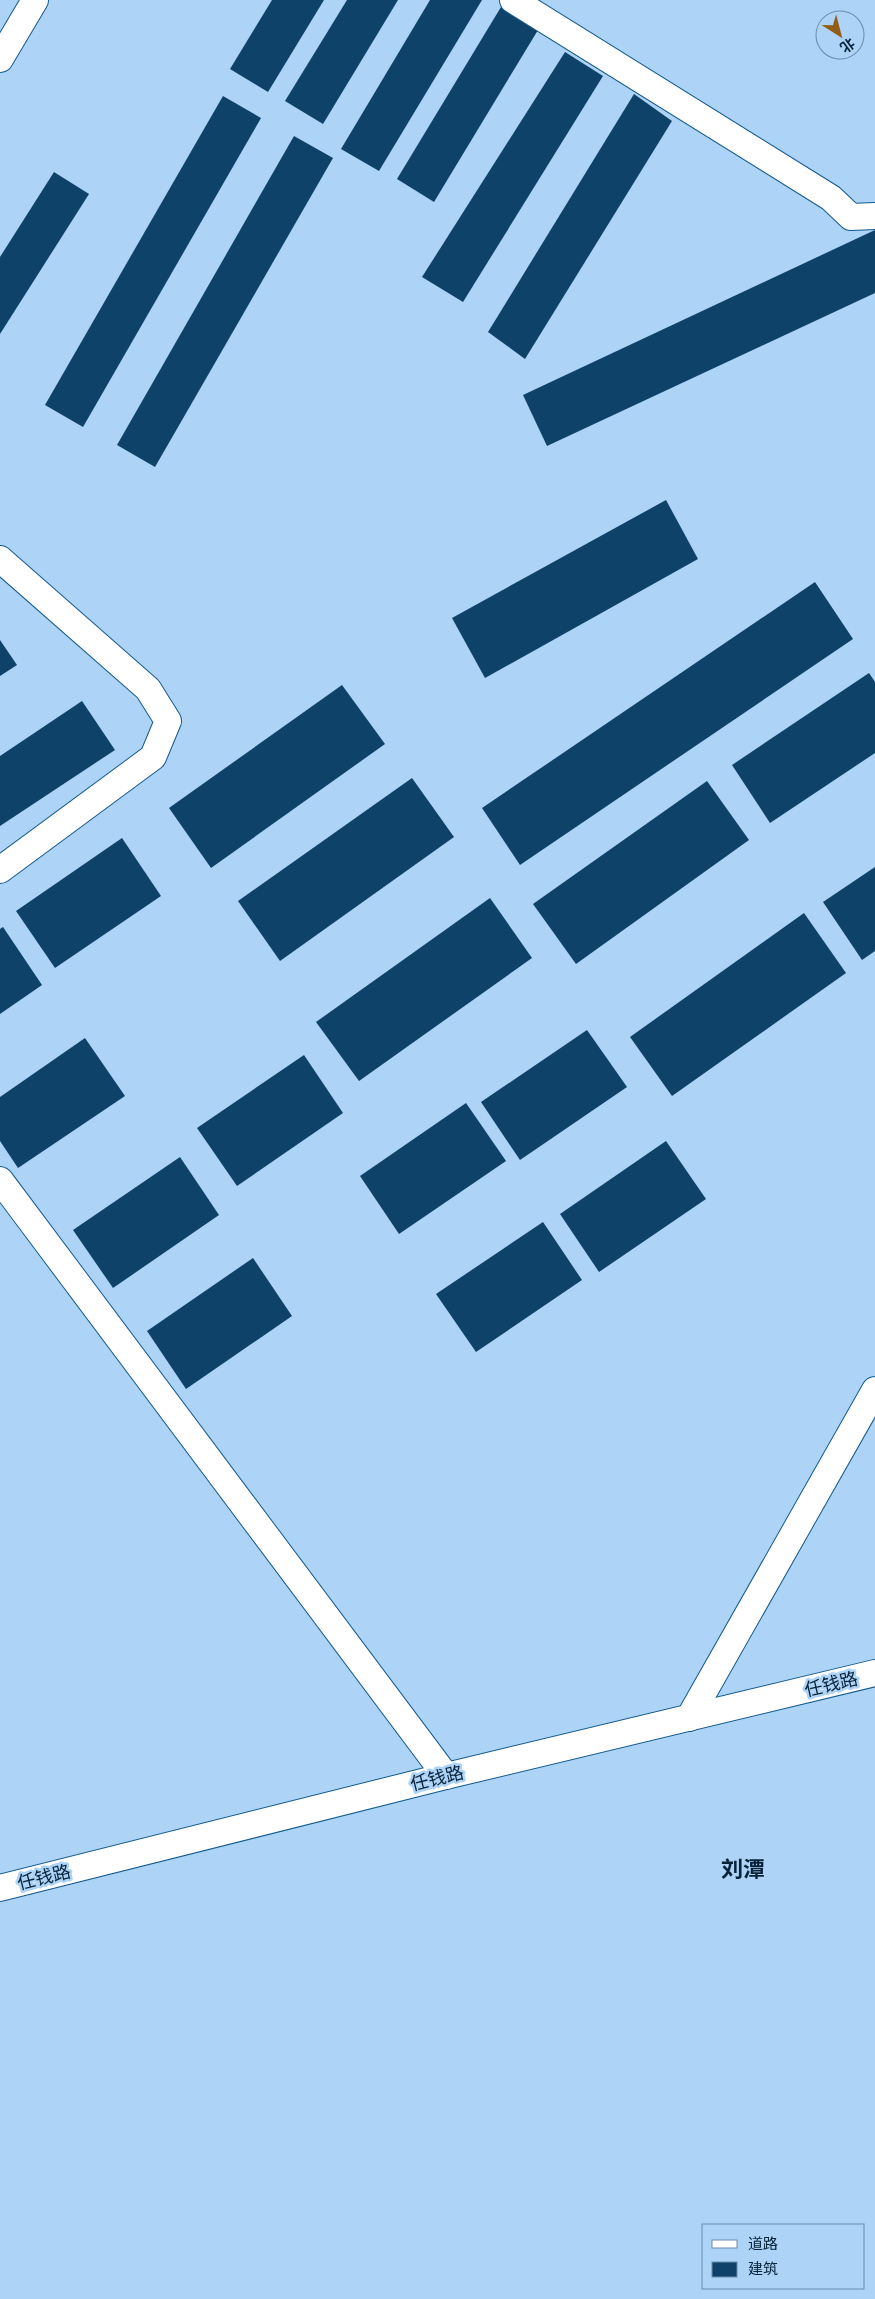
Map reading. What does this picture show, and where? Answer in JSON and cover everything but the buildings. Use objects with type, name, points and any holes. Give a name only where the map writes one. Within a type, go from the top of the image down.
[{"type":"street","points":[[0,59],[35,0]]},
{"type":"street","points":[[513,0],[831,198],[851,217],[875,216]]},
{"type":"street","points":[[0,559],[148,689],[168,721],[153,757],[0,870]]},
{"type":"street","points":[[0,1180],[446,1776]]},
{"type":"street","points":[[689,1718],[875,1390]]},
{"type":"street","name":"任钱路","points":[[0,1888],[446,1776],[875,1674]]},
{"type":"district","name":"刘潭","points":[[743,1868]]}]
